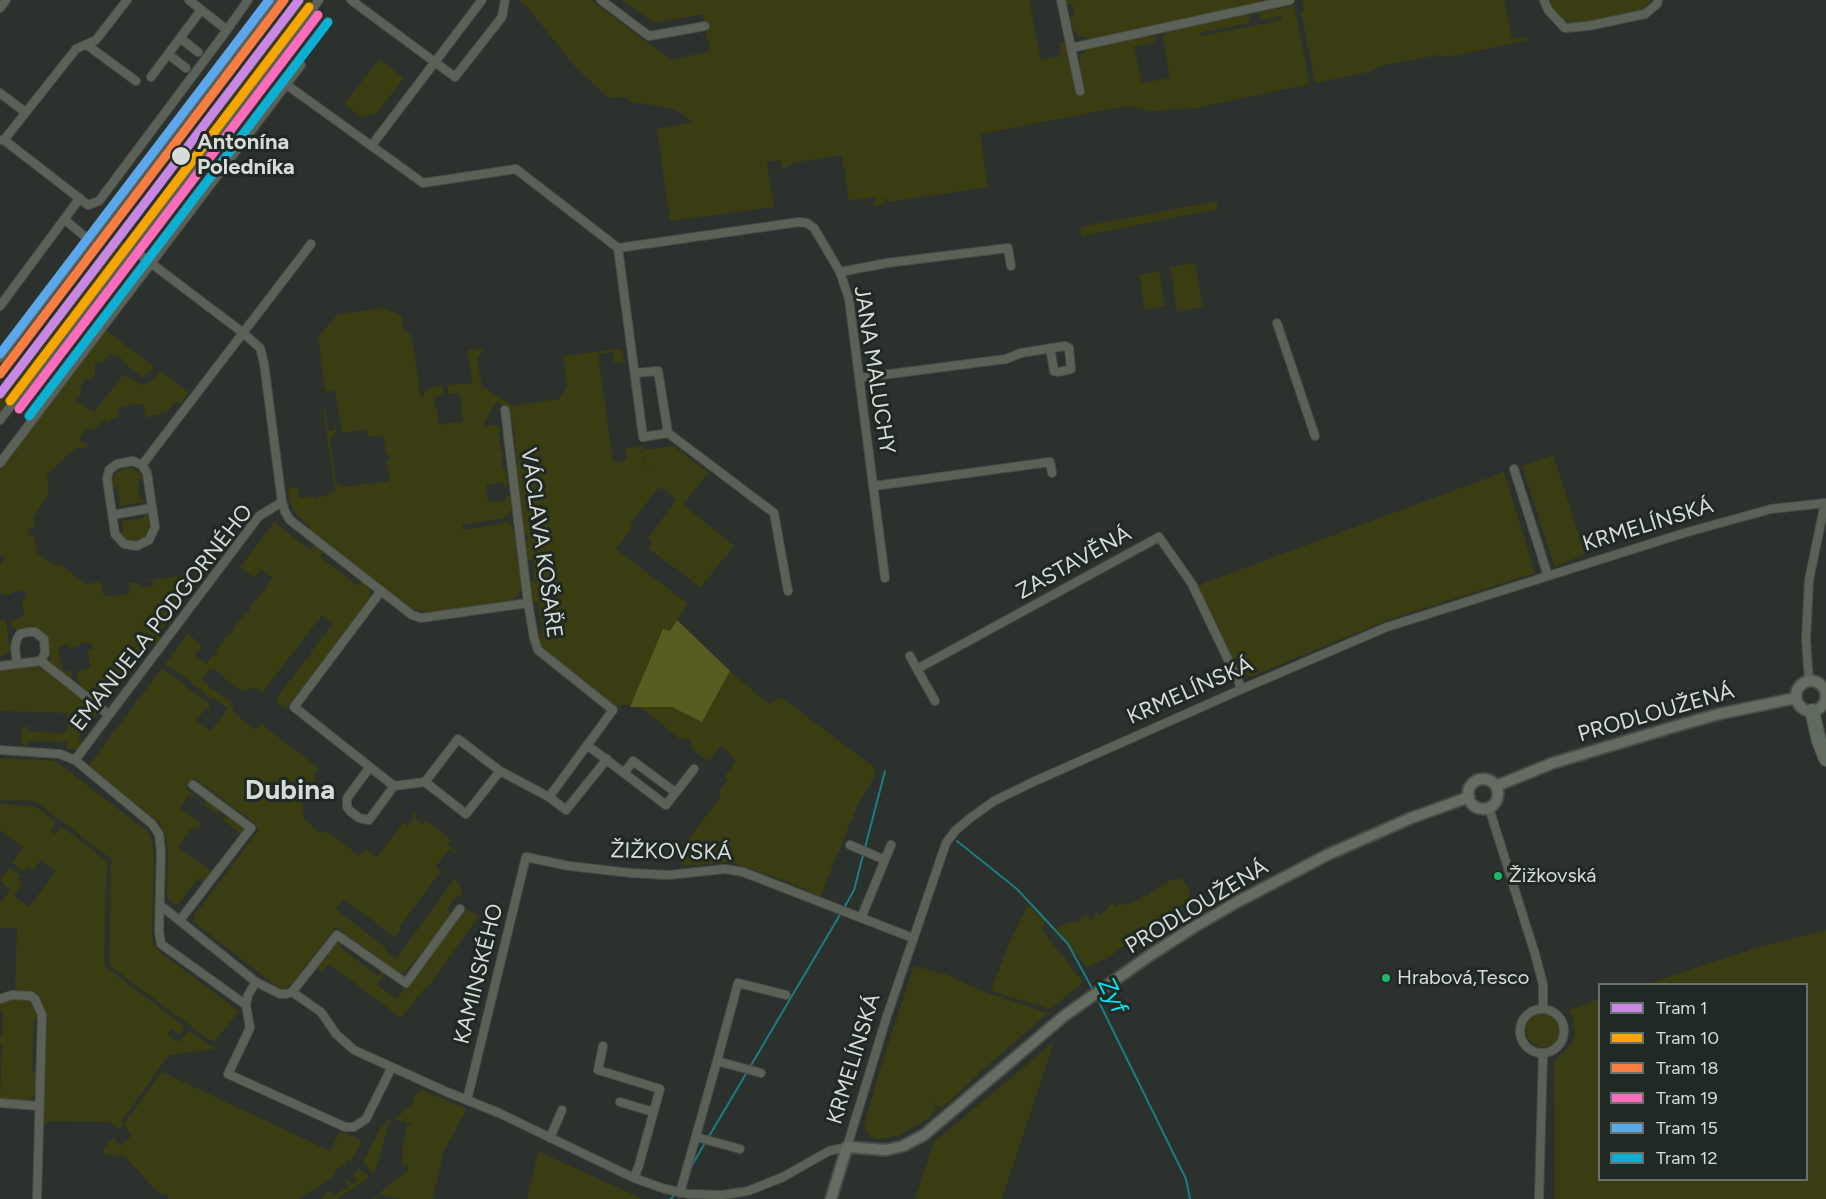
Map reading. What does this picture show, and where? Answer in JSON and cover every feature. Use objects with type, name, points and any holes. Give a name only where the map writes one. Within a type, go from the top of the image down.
[{"type":"highway","points":[[1812,711],[1826,759]]},
{"type":"main road","points":[[1809,681],[1820,684],[1826,694],[1822,705],[1812,711],[1802,708],[1796,698],[1799,687],[1809,681]]},
{"type":"main road","name":"PRODLOUŽENÁ","points":[[1496,786],[1553,763],[1673,727],[1719,714],[1796,698]]},
{"type":"main road","points":[[1486,779],[1496,786],[1497,800],[1489,808],[1475,807],[1469,797],[1471,786],[1478,780],[1486,779]]},
{"type":"main road","name":"PRODLOUŽENÁ","points":[[847,1147],[886,1150],[903,1146],[924,1135],[1039,1036],[1106,986],[1194,927],[1277,881],[1382,830],[1469,797]]},
{"type":"main road","name":"KRMELÍNSKÁ","points":[[831,1199],[847,1147]]},
{"type":"street","points":[[0,8],[6,0]]},
{"type":"street","points":[[127,0],[96,40],[76,49],[2,140],[88,205],[99,201],[248,0]]},
{"type":"street","points":[[189,0],[227,30]]},
{"type":"street","points":[[1,357],[273,0]]},
{"type":"street","points":[[0,420],[319,0]]},
{"type":"street","points":[[351,0],[455,77],[502,16],[505,0]]},
{"type":"street","points":[[372,145],[482,0]]},
{"type":"street","points":[[601,0],[649,36],[705,26]]},
{"type":"street","points":[[1061,0],[1080,91]]},
{"type":"street","points":[[1071,48],[1290,0]]},
{"type":"street","points":[[1544,0],[1548,10],[1565,28],[1588,26],[1645,14],[1657,4],[1658,0]]},
{"type":"street","points":[[151,77],[201,10]]},
{"type":"street","points":[[180,38],[198,52]]},
{"type":"street","points":[[87,45],[136,81]]},
{"type":"street","points":[[168,54],[186,68]]},
{"type":"street","points":[[0,463],[301,65]]},
{"type":"street","points":[[287,85],[423,183],[516,170],[618,248],[644,437],[668,433]]},
{"type":"street","points":[[0,93],[25,112]]},
{"type":"street","points":[[0,306],[80,198]]},
{"type":"street","points":[[64,219],[90,241]]},
{"type":"street","name":"JANA MALUCHY","points":[[618,248],[798,222],[814,228],[840,272],[849,298],[885,578]]},
{"type":"street","points":[[142,465],[311,244]]},
{"type":"street","points":[[131,248],[260,348],[263,354],[282,502],[290,520],[412,615],[422,618],[528,603]]},
{"type":"street","points":[[840,272],[886,263],[1008,248],[1011,266]]},
{"type":"street","points":[[1277,323],[1315,436]]},
{"type":"street","points":[[860,378],[1006,359],[1021,353],[1050,348]]},
{"type":"street","points":[[635,373],[657,370],[668,433],[774,513],[788,591]]},
{"type":"street","name":"VÁCLAVA KOŠAŘE","points":[[505,410],[528,603],[538,650],[613,710],[549,796]]},
{"type":"street","points":[[133,461],[142,465],[147,473],[152,508],[155,527],[148,540],[137,546],[124,544],[115,534],[107,479],[109,470],[117,464],[133,461]]},
{"type":"street","points":[[873,486],[1050,462],[1052,473]]},
{"type":"street","points":[[1514,469],[1548,576]]},
{"type":"street","name":"EMANUELA PODGORNÉHO","points":[[75,760],[259,516],[282,502]]},
{"type":"street","name":"KRMELÍNSKÁ","points":[[847,1147],[913,938],[946,843],[955,831],[994,801],[1242,689],[1387,627],[1684,533],[1771,509],[1825,502],[1809,580],[1806,640],[1809,681]]},
{"type":"street","points":[[112,515],[152,508]]},
{"type":"street","name":"ZASTAVĚNÁ","points":[[917,669],[1159,537],[1192,584],[1242,689]]},
{"type":"street","points":[[381,591],[294,707],[394,786],[425,782],[458,739],[500,771],[549,796],[566,810],[606,759]]},
{"type":"street","points":[[17,664],[15,647],[17,639],[20,634],[28,632],[35,632],[44,639],[45,652],[41,661]]},
{"type":"street","points":[[910,656],[935,701]]},
{"type":"street","points":[[0,666],[41,661],[110,716]]},
{"type":"street","points":[[587,745],[666,805],[694,769]]},
{"type":"street","points":[[0,750],[60,754],[75,760],[152,824],[159,834],[161,851],[159,932],[161,944],[246,1005]]},
{"type":"street","points":[[624,773],[633,761],[675,792]]},
{"type":"street","points":[[370,767],[347,798],[346,807],[350,811],[359,818],[369,820],[394,786]]},
{"type":"street","points":[[425,782],[466,814],[500,771]]},
{"type":"street","points":[[180,920],[251,828],[193,785]]},
{"type":"street","points":[[1489,808],[1535,954],[1543,984],[1543,1009]]},
{"type":"street","points":[[850,845],[885,860]]},
{"type":"street","points":[[861,918],[891,845]]},
{"type":"street","name":"ŽIŽKOVSKÁ","points":[[526,856],[569,866],[631,873],[669,875],[725,869],[743,872],[913,938]]},
{"type":"street","name":"KAMINSKÉHO","points":[[467,1100],[526,856]]},
{"type":"street","points":[[160,905],[256,982],[280,994],[292,992],[337,935],[406,983],[460,909]]},
{"type":"street","points":[[256,982],[246,1005],[250,1028],[228,1074],[345,1127],[354,1127],[366,1119],[392,1067]]},
{"type":"street","points":[[680,1193],[738,983],[786,995]]},
{"type":"street","points":[[0,999],[12,991],[33,997],[42,1015],[37,1199]]},
{"type":"street","points":[[292,992],[321,1012],[344,1043],[392,1067],[499,1113],[634,1178],[680,1193],[723,1195],[748,1191],[783,1177],[829,1151],[847,1147]]},
{"type":"street","points":[[1543,1009],[1557,1014],[1565,1027],[1562,1042],[1557,1048],[1537,1053],[1527,1047],[1520,1030],[1529,1013],[1543,1009]]},
{"type":"street","points":[[594,1080],[603,1046]]},
{"type":"street","points":[[1539,1199],[1543,1053]]},
{"type":"street","points":[[717,1061],[761,1072]]},
{"type":"street","points":[[598,1070],[660,1089],[634,1178]]},
{"type":"street","points":[[620,1102],[653,1112]]},
{"type":"street","points":[[0,1103],[39,1106]]},
{"type":"street","points":[[550,1138],[562,1110]]},
{"type":"street","points":[[696,1137],[740,1149]]},
{"type":"shaded area","points":[[281,0],[289,0],[262,36],[257,32]]},
{"type":"shaded area","points":[[303,0],[312,0],[204,142],[199,138]]},
{"type":"shaded area","points":[[519,0],[591,0],[671,60],[710,51],[703,14],[655,23],[622,0],[1029,0],[1041,60],[1061,56],[1059,43],[1067,43],[1077,94],[1085,92],[1080,59],[1082,54],[1091,47],[1153,34],[1156,37],[1155,42],[1134,47],[1142,83],[1170,78],[1163,38],[1166,31],[1248,14],[1251,17],[1249,23],[1200,33],[1201,36],[1282,20],[1281,16],[1262,20],[1258,15],[1260,12],[1294,5],[1310,84],[1196,108],[1151,111],[1126,106],[980,134],[988,187],[890,202],[882,197],[886,204],[872,206],[876,200],[875,197],[849,201],[842,155],[796,162],[782,169],[780,160],[767,162],[774,207],[670,221],[657,129],[693,122],[675,109],[628,101],[627,97],[609,98],[577,69],[529,9]]},
{"type":"shaded area","points":[[1065,0],[1262,0],[1260,4],[1092,38],[1080,36],[1074,31],[1069,17],[1075,16],[1072,4],[1066,5]]},
{"type":"shaded area","points":[[1302,0],[1504,0],[1512,39],[1527,36],[1529,40],[1447,57],[1438,55],[1384,65],[1368,72],[1315,83],[1301,12],[1304,11]]},
{"type":"shaded area","points":[[1547,0],[1652,0],[1639,12],[1577,23],[1560,18]]},
{"type":"shaded area","points":[[379,59],[404,78],[377,113],[361,117],[344,104]]},
{"type":"shaded area","points":[[190,119],[196,123],[116,228],[111,224]]},
{"type":"shaded area","points":[[1217,201],[1218,209],[1082,236],[1080,227]]},
{"type":"shaded area","points":[[107,228],[113,232],[0,381],[0,370]]},
{"type":"shaded area","points":[[121,240],[126,243],[0,411],[0,400]]},
{"type":"shaded area","points":[[1195,263],[1203,307],[1177,312],[1170,267]]},
{"type":"shaded area","points":[[1159,271],[1165,306],[1145,310],[1139,275]]},
{"type":"shaded area","points":[[383,308],[402,316],[405,333],[411,333],[421,398],[424,397],[424,392],[428,388],[443,385],[444,394],[434,397],[439,425],[463,421],[459,393],[449,394],[447,385],[473,383],[467,351],[484,348],[477,360],[482,386],[513,406],[559,399],[567,386],[563,356],[619,349],[623,351],[624,362],[614,363],[612,352],[598,354],[613,462],[627,460],[625,449],[642,446],[645,449],[641,449],[644,463],[660,476],[644,462],[642,450],[674,446],[709,473],[683,504],[734,546],[700,588],[648,548],[652,542],[648,538],[676,500],[667,489],[665,491],[659,487],[630,524],[633,527],[616,549],[688,604],[670,631],[663,630],[631,706],[624,704],[619,708],[551,657],[538,641],[536,634],[543,633],[538,602],[532,603],[529,582],[535,581],[533,560],[526,560],[524,542],[528,540],[527,534],[523,534],[524,524],[517,490],[519,488],[515,467],[518,467],[512,418],[507,418],[503,405],[497,402],[484,422],[485,426],[498,425],[501,429],[498,432],[501,452],[504,452],[501,455],[508,484],[505,488],[504,482],[486,485],[488,502],[506,500],[506,495],[508,495],[512,511],[505,518],[462,525],[463,530],[506,522],[513,526],[522,584],[521,591],[513,600],[432,612],[416,610],[308,529],[310,527],[295,513],[290,503],[288,488],[298,487],[299,498],[313,496],[316,499],[335,491],[323,408],[325,408],[328,431],[335,430],[335,421],[337,430],[330,440],[336,484],[342,484],[343,487],[389,481],[387,462],[390,457],[386,454],[383,435],[368,437],[366,429],[342,433],[335,390],[325,391],[318,337],[338,314]]},
{"type":"shaded area","points":[[106,330],[154,367],[143,378],[122,362],[123,360],[118,356],[116,358],[110,353],[104,361],[95,364],[95,374],[89,381],[87,377],[80,387],[83,391],[75,400],[94,412],[124,374],[142,385],[152,381],[160,371],[189,393],[180,404],[175,401],[168,412],[161,413],[161,415],[151,414],[151,417],[146,417],[144,404],[135,405],[135,403],[118,408],[119,417],[111,419],[108,423],[103,419],[94,431],[87,427],[79,439],[90,447],[76,448],[47,474],[49,492],[34,517],[35,528],[28,529],[29,536],[35,536],[37,553],[52,564],[61,565],[86,584],[100,582],[104,596],[112,595],[113,597],[130,593],[129,583],[138,582],[140,588],[154,585],[153,581],[140,581],[186,576],[189,578],[177,580],[178,586],[193,587],[158,634],[163,638],[157,646],[149,641],[101,704],[81,688],[78,681],[77,672],[90,668],[88,650],[93,649],[92,643],[83,642],[69,648],[69,644],[59,646],[63,672],[72,670],[71,681],[52,666],[47,640],[43,634],[31,628],[16,630],[12,626],[11,621],[24,616],[22,599],[26,598],[26,591],[21,592],[21,590],[3,596],[3,593],[0,593],[0,565],[5,558],[0,554],[0,470]]},
{"type":"shaded area","points":[[1553,455],[1585,554],[1555,567],[1522,466]]},
{"type":"shaded area","points":[[131,468],[140,473],[143,478],[144,482],[138,478],[140,497],[147,502],[120,506],[118,490],[111,485],[112,480],[117,472]]},
{"type":"shaded area","points":[[1504,472],[1535,573],[1388,620],[1252,676],[1241,675],[1198,585]]},
{"type":"shaded area","points":[[148,511],[149,529],[144,538],[132,541],[119,534],[117,530],[121,532],[123,530],[122,521],[143,518],[145,516],[141,513]]},
{"type":"shaded area","points":[[278,517],[276,523],[310,550],[315,545],[324,552],[320,557],[358,586],[362,581],[368,586],[370,597],[286,709],[276,702],[277,697],[307,658],[309,659],[310,654],[333,624],[322,615],[262,693],[256,688],[249,688],[246,692],[241,691],[223,675],[210,668],[202,679],[210,686],[209,688],[232,702],[234,707],[232,711],[256,730],[261,724],[319,768],[314,774],[315,782],[319,785],[317,789],[312,785],[302,798],[304,819],[322,834],[325,830],[360,856],[366,849],[377,857],[403,823],[408,826],[412,821],[414,811],[415,818],[422,824],[426,820],[451,840],[448,844],[456,850],[455,853],[449,849],[436,867],[439,871],[442,870],[400,926],[395,937],[344,899],[336,909],[386,948],[385,950],[396,959],[454,879],[460,885],[462,898],[457,895],[447,909],[453,914],[405,973],[398,973],[336,927],[291,985],[282,990],[196,924],[194,920],[196,913],[259,829],[254,825],[255,823],[194,778],[186,789],[204,803],[208,800],[220,809],[217,813],[224,819],[227,814],[241,825],[244,832],[242,835],[196,798],[188,795],[180,808],[201,824],[198,830],[193,827],[178,847],[212,874],[205,884],[198,878],[178,905],[172,903],[167,896],[166,837],[160,824],[90,766],[162,668],[209,704],[211,710],[207,707],[196,720],[211,731],[228,708],[210,699],[201,689],[191,684],[192,682],[165,664],[188,634],[202,645],[195,655],[206,664],[217,653],[216,651],[229,634],[231,635],[234,631],[232,630],[246,612],[248,613],[249,608],[264,592],[272,578],[261,569],[254,578],[240,567]]},
{"type":"shaded area","points":[[6,619],[10,652],[0,656],[0,620]]},
{"type":"shaded area","points":[[34,666],[42,668],[97,710],[78,739],[83,743],[78,749],[67,749],[67,742],[28,741],[27,747],[21,742],[21,731],[26,726],[28,726],[28,732],[67,733],[67,713],[0,711],[0,670]]},
{"type":"shaded area","points":[[730,671],[769,704],[781,697],[875,768],[876,775],[859,802],[820,897],[789,882],[731,862],[683,866],[682,848],[721,796],[719,792],[728,779],[725,776],[736,761],[721,746],[708,762],[692,749],[691,740],[680,739],[639,706],[672,707],[702,722]]},
{"type":"shaded area","points":[[0,758],[57,762],[148,832],[154,857],[152,935],[154,943],[160,952],[239,1011],[215,1041],[211,1041],[110,966],[111,859],[38,803],[0,800]]},
{"type":"shaded area","points":[[0,804],[35,806],[56,822],[50,831],[55,834],[61,826],[107,861],[104,961],[107,968],[184,1026],[179,1035],[172,1029],[168,1034],[174,1039],[179,1042],[190,1031],[212,1047],[216,1046],[214,1049],[169,1055],[123,1119],[120,1129],[111,1122],[48,1121],[45,1127],[43,1126],[46,1015],[37,993],[19,992],[15,989],[17,928],[0,928],[0,903],[10,890],[0,880],[10,867],[21,876],[18,881],[22,884],[14,896],[29,907],[56,871],[41,860],[33,871],[28,867],[24,872],[12,862],[23,847],[0,830]]},
{"type":"shaded area","points":[[1182,877],[1190,892],[1189,900],[1141,932],[1108,958],[1086,967],[1056,928],[1069,922],[1080,922],[1081,917],[1087,915],[1090,920],[1094,918],[1096,912],[1100,916],[1111,904],[1116,907],[1120,902],[1123,905],[1138,901],[1143,895],[1149,896],[1151,891],[1158,886],[1159,889],[1163,884],[1167,884],[1168,879],[1172,881],[1174,878],[1177,880]]},
{"type":"shaded area","points":[[1028,905],[1046,921],[1042,930],[1083,982],[1051,1009],[991,991],[1010,941]]},
{"type":"shaded area","points":[[463,907],[479,916],[426,990],[424,989],[401,1018],[329,964],[322,972],[315,967],[334,943],[343,943],[340,947],[378,976],[382,971],[385,973],[377,985],[397,999]]},
{"type":"shaded area","points":[[1826,930],[1826,1199],[1555,1199],[1554,1061],[1573,1040],[1575,1033],[1569,1010],[1598,999],[1598,1181],[1808,1181],[1808,983],[1649,983],[1756,948]]},
{"type":"shaded area","points":[[914,966],[948,975],[977,989],[1048,1013],[949,1102],[940,1108],[932,1100],[937,1109],[928,1119],[897,1136],[876,1139],[870,1137],[864,1127]]},
{"type":"shaded area","points":[[7,999],[30,999],[39,1018],[34,1019],[32,1071],[38,1072],[36,1094],[27,1102],[0,1099],[2,1045],[0,1038],[2,1037],[3,1011],[0,1010],[0,1003]]},
{"type":"shaded area","points":[[1543,1013],[1555,1018],[1560,1030],[1555,1042],[1543,1047],[1531,1042],[1526,1030],[1531,1018]]},
{"type":"shaded area","points":[[1054,1042],[1002,1199],[915,1199],[934,1142]]},
{"type":"shaded area","points":[[162,1072],[330,1151],[340,1131],[362,1140],[351,1162],[347,1160],[347,1163],[336,1170],[334,1176],[299,1199],[168,1199],[168,1195],[160,1194],[124,1156],[104,1155],[104,1148],[113,1137],[121,1146],[132,1135],[123,1125]]},
{"type":"shaded area","points":[[421,1090],[467,1109],[444,1151],[433,1199],[401,1199],[378,1194],[407,1171],[408,1164],[402,1167],[403,1148],[407,1124],[413,1124],[395,1119],[414,1102],[414,1096]]},
{"type":"shaded area","points":[[390,1118],[374,1175],[363,1162],[381,1127]]},
{"type":"shaded area","points":[[538,1151],[599,1179],[642,1199],[527,1199]]},
{"type":"shaded area","points":[[359,1169],[370,1177],[337,1199],[321,1199],[329,1190],[333,1196],[349,1186],[345,1180],[347,1178],[352,1184],[357,1181],[353,1174]]},
{"type":"green space","points":[[677,620],[730,671],[702,722],[672,707],[630,707],[663,629],[670,631]]},
{"type":"waterway","points":[[844,908],[854,890],[885,771]]},
{"type":"waterway","name":"Zyf","points":[[957,841],[1017,889],[1068,944],[1093,990]]},
{"type":"waterway","points":[[708,1138],[841,913]]},
{"type":"waterway","name":"Zyf","points":[[1097,998],[1186,1179],[1190,1199]]},
{"type":"waterway","points":[[691,1167],[705,1143]]},
{"type":"waterway","points":[[671,1199],[676,1192]]},
{"type":"tram line","name":"15","points":[[0,354],[269,0]]},
{"type":"tram line","name":"18","points":[[0,374],[284,0]]},
{"type":"tram line","name":"1","points":[[0,394],[299,0]]},
{"type":"tram line","name":"10","points":[[10,401],[309,7]]},
{"type":"tram line","name":"19","points":[[19,409],[318,15]]},
{"type":"tram line","name":"12","points":[[29,416],[328,22]]},
{"type":"place","name":"Antonína Poledníka","points":[[181,156]]},
{"type":"place","name":"Žižkovská","points":[[1498,876]]},
{"type":"place","name":"Hrabová,Tesco","points":[[1386,978]]},
{"type":"district","name":"Dubina","points":[[290,791]]}]
